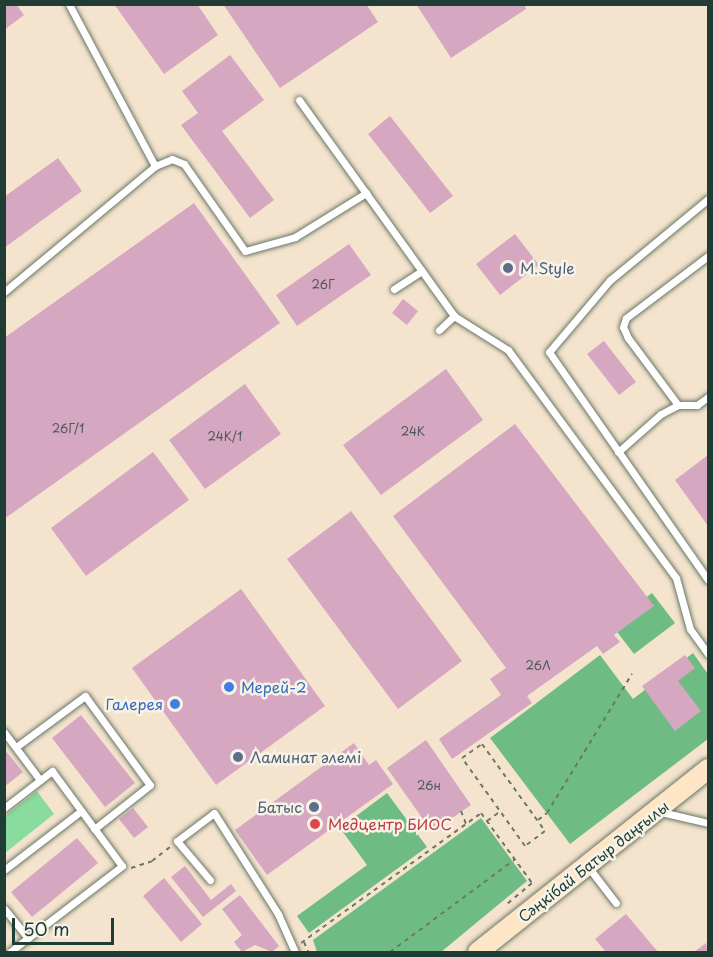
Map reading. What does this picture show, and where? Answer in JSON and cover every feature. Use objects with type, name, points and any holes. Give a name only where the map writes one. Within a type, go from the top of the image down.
[{"type":"main road","name":"Сәңкібай Батыр даңғылы","points":[[478,952],[708,770]]},
{"type":"lane","points":[[69,4],[155,166]]},
{"type":"lane","points":[[299,100],[454,316],[508,350],[676,578],[690,629],[708,654]]},
{"type":"lane","points":[[4,292],[155,166],[172,159],[184,164],[245,251],[295,237],[366,194]]},
{"type":"lane","points":[[708,199],[610,280],[549,352],[708,580]]},
{"type":"lane","points":[[678,405],[623,327],[626,318],[708,256]]},
{"type":"lane","points":[[394,289],[422,271]]},
{"type":"lane","points":[[439,330],[454,316]]},
{"type":"lane","points":[[618,452],[648,424],[678,405],[697,405],[708,397]]},
{"type":"lane","points":[[16,747],[85,696],[150,785],[94,829]]},
{"type":"lane","points":[[4,732],[40,780]]},
{"type":"lane","points":[[4,808],[52,771],[122,866],[10,952]]},
{"type":"lane","points":[[4,870],[81,811]]},
{"type":"lane","points":[[656,811],[708,823]]},
{"type":"lane","points":[[210,880],[177,841],[214,813],[278,914],[294,950]]},
{"type":"lane","points":[[587,866],[616,903]]},
{"type":"lane","points":[[4,908],[28,938]]},
{"type":"path","points":[[537,820],[547,813],[632,674]]},
{"type":"path","points":[[482,744],[545,831],[525,846],[501,811],[462,758],[482,744]]},
{"type":"path","points":[[461,811],[466,824]]},
{"type":"path","points":[[487,821],[501,811]]},
{"type":"path","points":[[294,950],[482,813],[532,883],[507,904]]},
{"type":"path","points":[[122,866],[136,869],[177,841]]},
{"type":"path","points":[[390,952],[514,859]]},
{"type":"path","points":[[303,942],[308,952]]},
{"type":"green space","points":[[652,593],[675,623],[634,654],[611,624]]},
{"type":"green space","points":[[693,653],[708,674],[708,739],[570,844],[490,738],[600,655],[633,699]]},
{"type":"green space","points":[[37,791],[54,814],[5,853],[5,816]]},
{"type":"green space","points":[[387,793],[427,847],[309,933],[297,916],[367,865],[340,828]]},
{"type":"green space","points":[[481,818],[527,881],[441,952],[317,952],[313,940]]},
{"type":"building","points":[[4,4],[16,4],[24,15],[4,30]]},
{"type":"building","points":[[114,4],[197,4],[218,35],[164,74]]},
{"type":"building","points":[[223,4],[366,4],[378,22],[280,88]]},
{"type":"building","points":[[416,4],[524,4],[526,9],[451,58]]},
{"type":"building","points":[[230,55],[264,100],[222,131],[274,200],[250,218],[181,125],[198,113],[182,91]]},
{"type":"building","points":[[390,116],[453,196],[430,213],[368,134]]},
{"type":"building","points":[[58,158],[82,191],[4,248],[4,197]]},
{"type":"building","points":[[194,203],[280,323],[4,519],[4,338]]},
{"type":"building","points":[[515,234],[539,265],[500,295],[476,264]]},
{"type":"building","points":[[349,244],[371,275],[297,326],[276,295]]},
{"type":"building","points":[[403,299],[418,311],[407,325],[392,313]]},
{"type":"building","points":[[604,341],[636,382],[619,395],[587,354]]},
{"type":"building","points":[[446,369],[483,420],[381,495],[343,445]]},
{"type":"building","points":[[245,384],[281,434],[205,489],[169,440]]},
{"type":"building","points":[[515,424],[654,606],[614,635],[620,642],[603,654],[597,646],[527,696],[532,703],[452,759],[439,739],[501,695],[490,679],[506,668],[393,516]]},
{"type":"building","points":[[153,452],[189,500],[86,576],[51,528]]},
{"type":"building","points":[[708,455],[708,526],[675,480]]},
{"type":"building","points":[[351,511],[462,661],[398,709],[287,559]]},
{"type":"building","name":"Мерей-2","points":[[241,589],[325,706],[216,785],[132,668]]},
{"type":"building","points":[[685,655],[695,668],[678,681],[701,711],[675,731],[642,686]]},
{"type":"building","points":[[81,715],[135,783],[105,807],[52,738]]},
{"type":"building","points":[[426,740],[471,805],[432,832],[387,768]]},
{"type":"building","name":"Батыс","points":[[354,743],[369,765],[376,760],[393,784],[267,875],[235,830]]},
{"type":"building","points":[[4,749],[23,772],[4,787]]},
{"type":"building","points":[[133,808],[148,827],[134,838],[119,819]]},
{"type":"building","points":[[77,838],[98,863],[32,917],[11,892]]},
{"type":"building","points":[[185,866],[211,900],[231,884],[236,891],[203,917],[171,877]]},
{"type":"building","points":[[164,878],[202,924],[181,942],[143,896]]},
{"type":"building","points":[[240,895],[279,946],[272,952],[255,945],[242,952],[234,942],[242,935],[222,909]]},
{"type":"building","points":[[626,914],[658,952],[606,952],[595,939]]},
{"type":"building","points":[[706,943],[708,952],[694,952]]},
{"type":"place","name":"M.Style","points":[[508,268]]},
{"type":"place","name":"Мерей-2","points":[[229,687]]},
{"type":"place","name":"Галерея","points":[[175,704]]},
{"type":"place","name":"Ламинат әлемі","points":[[238,757]]},
{"type":"place","name":"Батыс","points":[[314,807]]},
{"type":"place","name":"Медцентр БИОС","points":[[315,824]]}]
